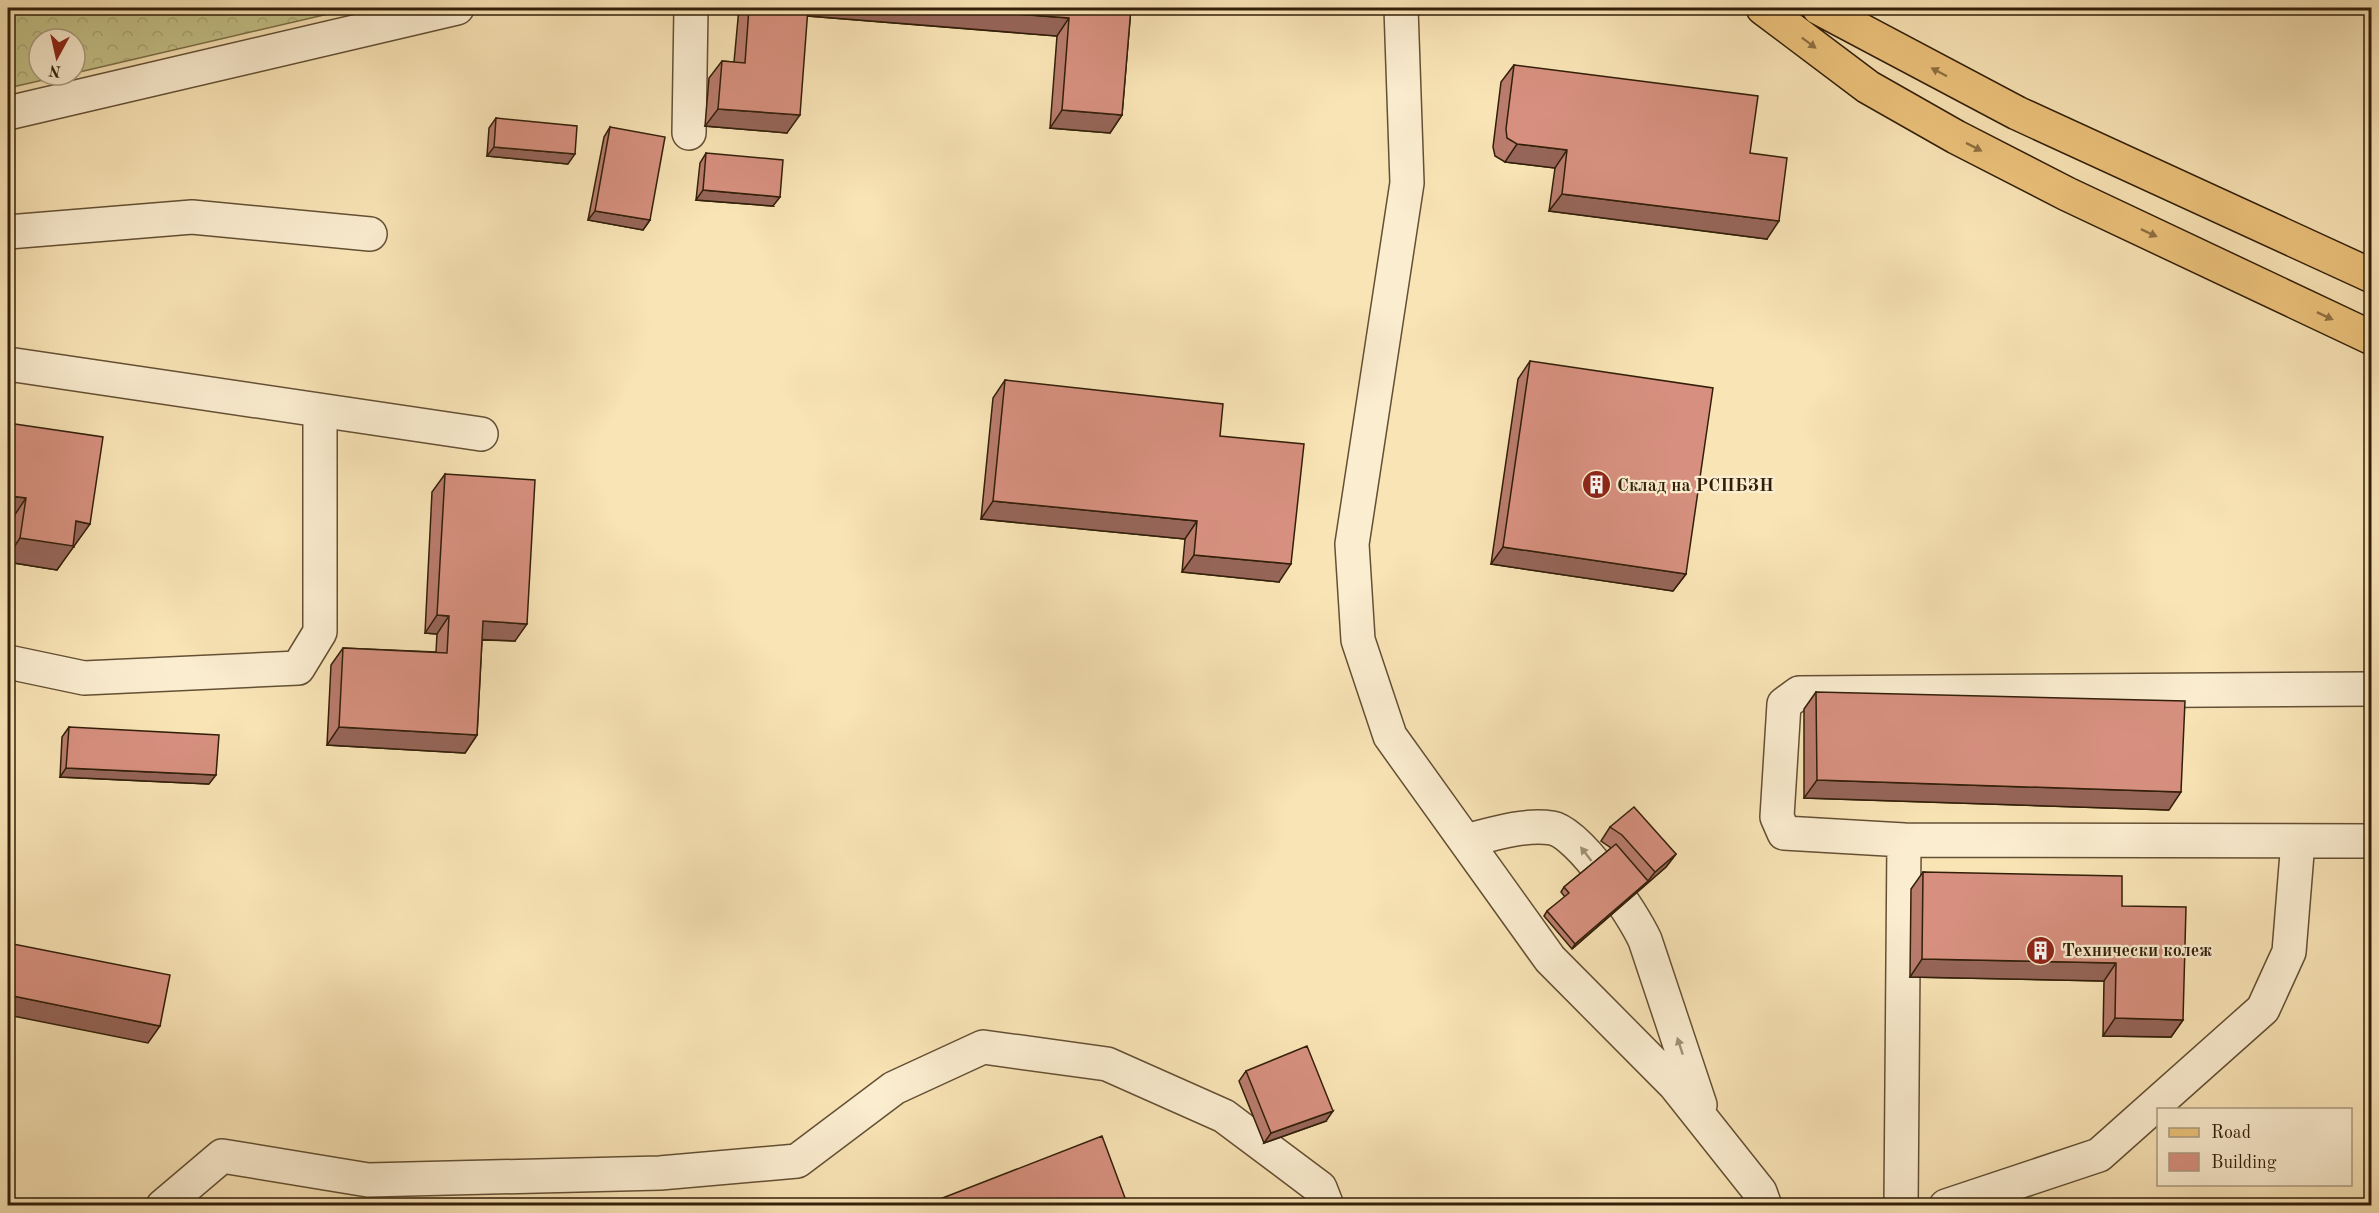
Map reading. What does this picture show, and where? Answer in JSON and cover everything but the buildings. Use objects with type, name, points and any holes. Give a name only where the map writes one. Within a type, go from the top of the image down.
[{"type":"main road","points":[[1763,8],[1868,87],[1956,137],[2067,194],[2372,338]]},
{"type":"main road","points":[[1819,8],[2017,113],[2372,276]]},
{"type":"main road","points":[[2017,113],[2372,262]]},
{"type":"street","points":[[8,113],[457,8]]},
{"type":"street","points":[[689,133],[692,8]]},
{"type":"street","points":[[1401,8],[1407,183],[1352,544],[1358,640],[1390,736],[1550,959],[1675,1085],[1760,1192],[1766,1206]]},
{"type":"street","points":[[8,232],[192,216],[370,234]]},
{"type":"street","points":[[8,364],[481,434]]},
{"type":"street","points":[[8,662],[84,678],[298,668],[320,632],[320,411]]},
{"type":"street","points":[[2372,689],[1798,693],[1784,704],[1777,817],[1784,833],[1904,840],[2372,841]]},
{"type":"street","points":[[1466,841],[1511,829],[1554,828],[1580,847],[1634,917],[1645,940],[1705,1121]]},
{"type":"street","points":[[1901,1206],[1904,840]]},
{"type":"street","points":[[1946,1206],[2099,1155],[2263,1008],[2289,952],[2298,841]]},
{"type":"street","points":[[163,1206],[222,1156],[368,1180],[660,1173],[797,1161],[894,1088],[983,1047],[1107,1064],[1224,1116],[1320,1188],[1327,1206]]},
{"type":"green space","points":[[8,8],[354,8],[87,70],[87,27],[27,27],[27,84],[8,88]]},
{"type":"place","name":"Склад на РСПБЗН","points":[[1596,485]]},
{"type":"place","name":"Технически колеж","points":[[2041,950]]}]
